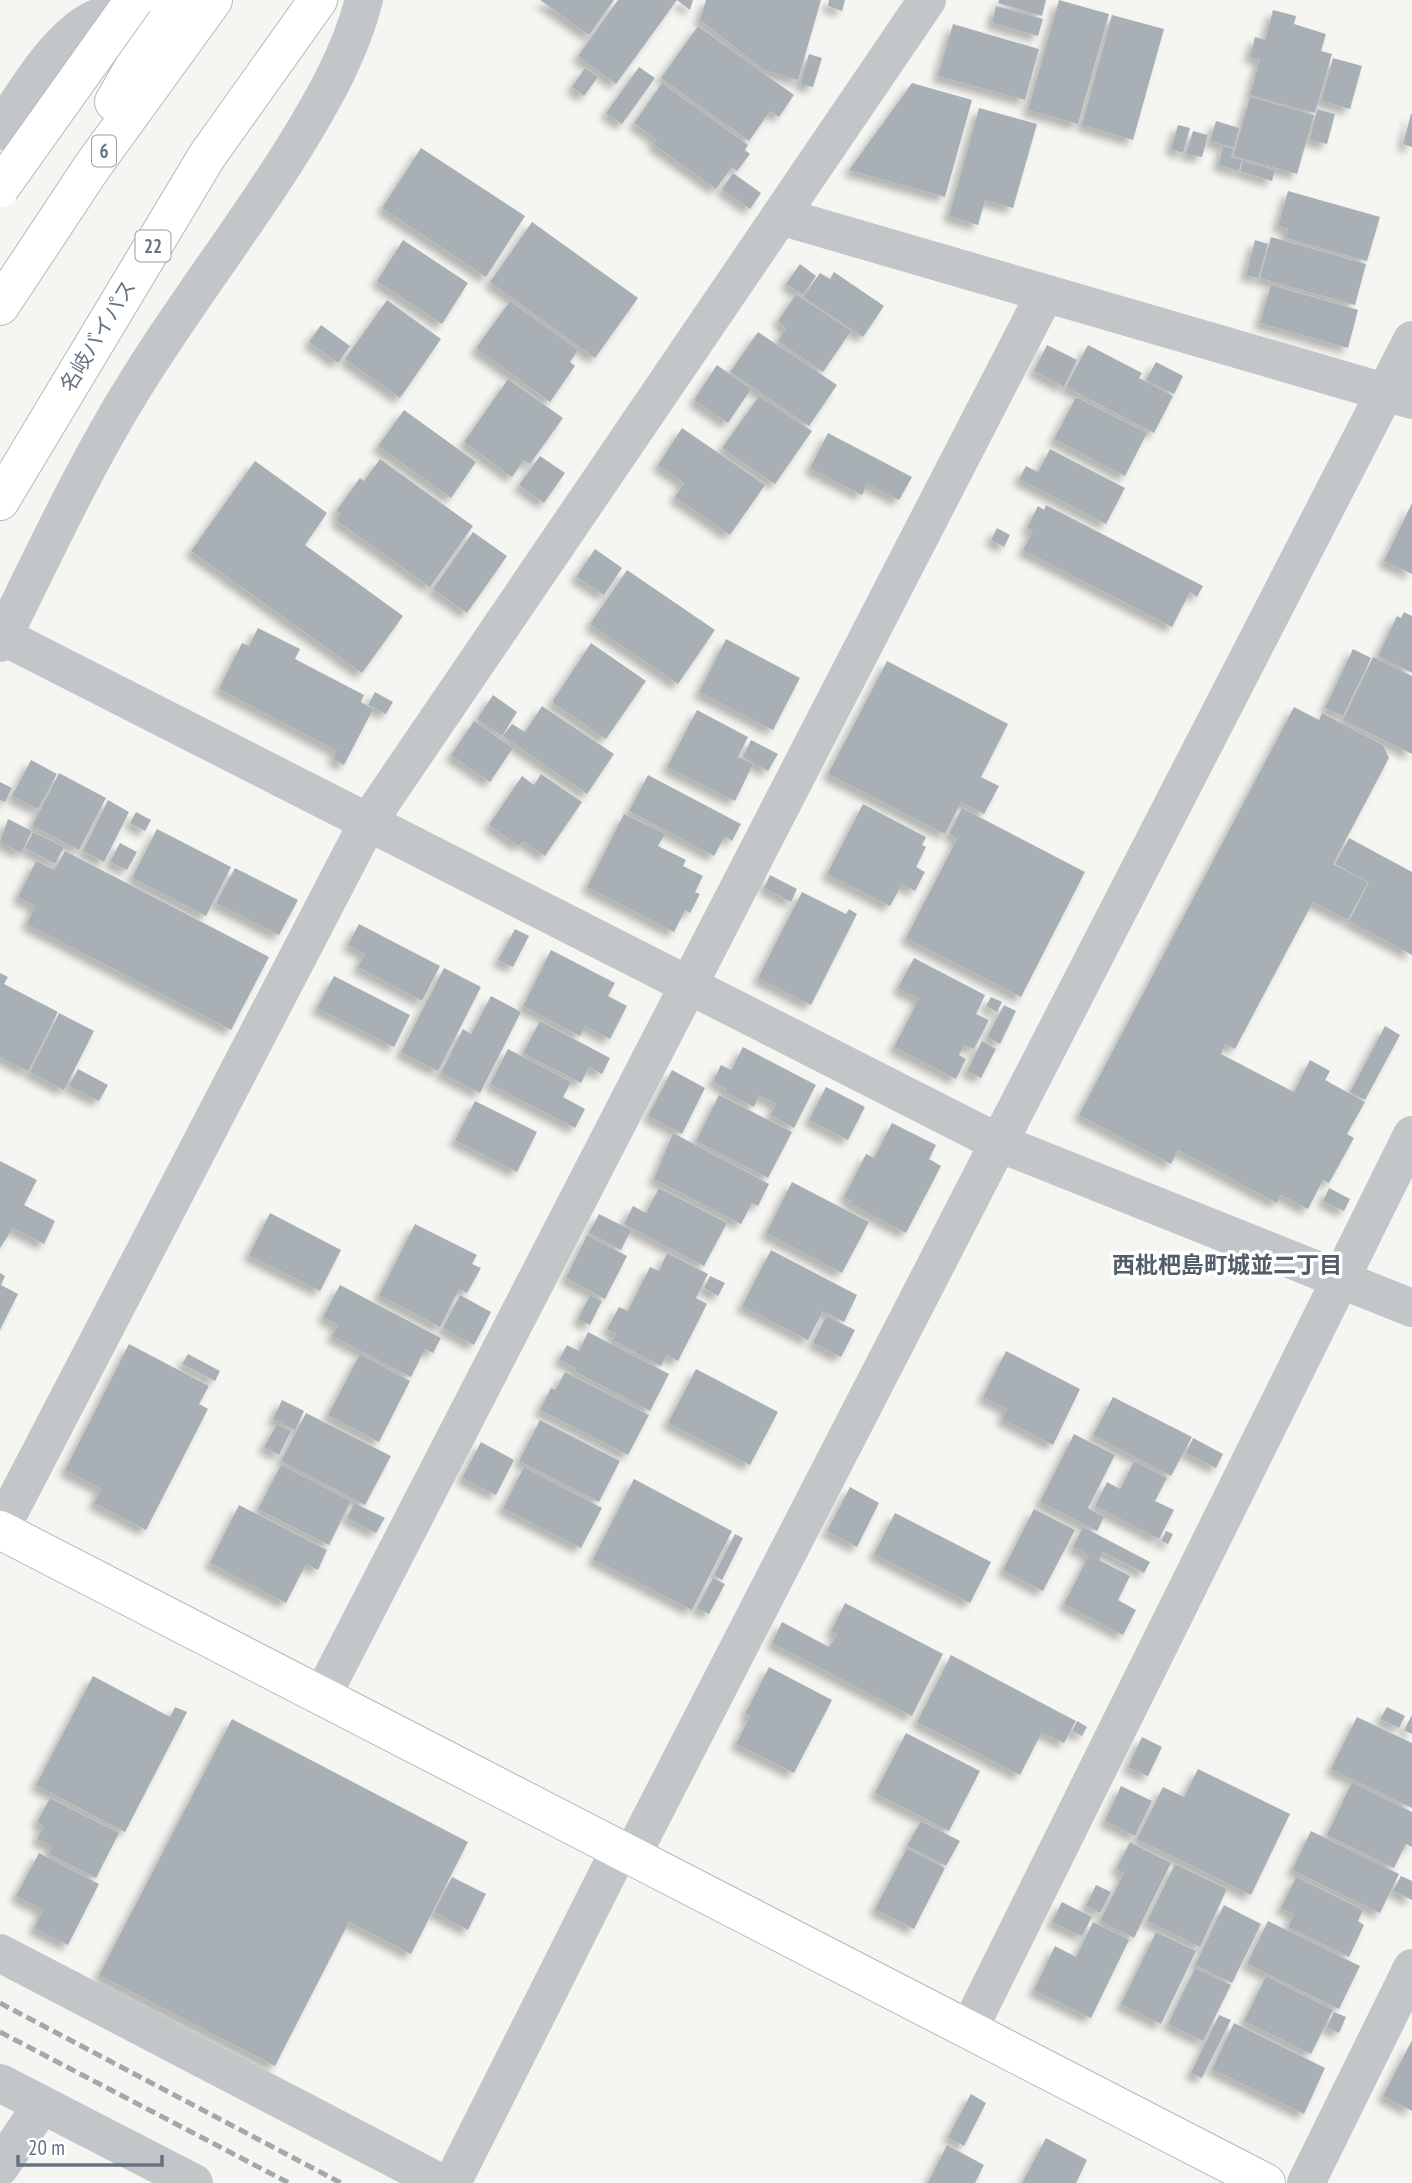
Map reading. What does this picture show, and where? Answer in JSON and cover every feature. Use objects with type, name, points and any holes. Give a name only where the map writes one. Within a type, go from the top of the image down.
[{"type":"main road","name":"6","points":[[0,306],[92,167],[213,0]]},
{"type":"main road","name":"名岐バイパス","points":[[0,501],[207,156],[318,0]]},
{"type":"main road","points":[[0,306],[158,2]]},
{"type":"main road","points":[[0,188],[158,2]]},
{"type":"main road","points":[[0,1530],[1266,2183]]},
{"type":"street","points":[[364,0],[356,32],[334,81],[256,210],[135,385],[69,504],[1,638],[999,1143],[1412,1308]]},
{"type":"street","points":[[0,1530],[368,822],[927,0]]},
{"type":"street","points":[[0,131],[63,44],[88,22],[158,2]]},
{"type":"street","points":[[780,216],[1399,396]]},
{"type":"street","points":[[322,1696],[1045,294]]},
{"type":"street","points":[[452,2183],[999,1143],[1399,396],[1412,340]]},
{"type":"street","points":[[969,2029],[1412,1135]]},
{"type":"street","points":[[0,1953],[441,2183]]},
{"type":"street","points":[[1306,2183],[1412,1968]]},
{"type":"street","points":[[0,2083],[194,2183]]},
{"type":"street","points":[[0,2167],[41,2105]]},
{"type":"building","points":[[540,0],[614,0],[589,35]]},
{"type":"building","points":[[618,0],[677,0],[616,84],[578,56]]},
{"type":"building","points":[[677,0],[693,0],[690,10]]},
{"type":"building","points":[[706,0],[821,0],[798,80],[764,70],[700,20]]},
{"type":"building","points":[[829,0],[845,0],[842,11],[828,6]]},
{"type":"building","points":[[999,0],[1046,0],[1042,16],[998,3]]},
{"type":"building","points":[[1059,0],[1109,14],[1078,124],[1028,110]]},
{"type":"building","points":[[996,6],[1043,19],[1038,36],[992,23]]},
{"type":"building","points":[[1273,10],[1296,16],[1294,24],[1326,34],[1321,51],[1332,54],[1315,113],[1250,95],[1260,59],[1250,57],[1255,37],[1265,40]]},
{"type":"building","points":[[1112,15],[1164,29],[1133,140],[1082,125]]},
{"type":"building","points":[[953,24],[1039,49],[1025,100],[938,76]]},
{"type":"building","points":[[698,26],[794,95],[779,117],[770,111],[749,141],[661,78]]},
{"type":"building","points":[[809,54],[822,58],[813,87],[800,84]]},
{"type":"building","points":[[1333,58],[1362,66],[1350,109],[1321,101]]},
{"type":"building","points":[[639,67],[655,78],[622,124],[606,113]]},
{"type":"building","points":[[585,68],[598,77],[584,96],[572,87]]},
{"type":"building","points":[[662,83],[748,145],[745,150],[750,154],[737,171],[732,167],[716,189],[653,144],[657,140],[634,123]]},
{"type":"building","points":[[912,83],[972,100],[945,197],[849,170]]},
{"type":"building","points":[[1250,97],[1314,115],[1297,174],[1233,156]]},
{"type":"building","points":[[979,108],[1037,124],[1013,208],[985,200],[978,225],[949,216]]},
{"type":"building","points":[[1317,109],[1335,114],[1327,144],[1310,140]]},
{"type":"building","points":[[1412,114],[1412,147],[1403,144]]},
{"type":"building","points":[[1216,121],[1239,128],[1234,148],[1210,141]]},
{"type":"building","points":[[1178,125],[1190,128],[1183,153],[1171,149]]},
{"type":"building","points":[[1193,131],[1208,135],[1202,157],[1186,154]]},
{"type":"building","points":[[1223,146],[1234,149],[1231,157],[1242,160],[1239,171],[1219,165]]},
{"type":"building","points":[[421,148],[525,216],[486,277],[382,208]]},
{"type":"building","points":[[1243,161],[1275,170],[1272,181],[1240,171]]},
{"type":"building","points":[[733,173],[761,193],[750,209],[722,189]]},
{"type":"building","points":[[1288,191],[1380,217],[1367,261],[1286,238],[1288,229],[1278,226]]},
{"type":"building","points":[[532,222],[638,298],[595,358],[490,282]]},
{"type":"building","points":[[1271,237],[1366,264],[1355,305],[1260,278]]},
{"type":"building","points":[[403,240],[468,283],[442,324],[377,281]]},
{"type":"building","points":[[1255,240],[1268,244],[1258,278],[1246,275]]},
{"type":"building","points":[[800,264],[816,276],[803,295],[786,284]]},
{"type":"building","points":[[834,272],[884,306],[863,337],[803,297],[820,273],[830,279]]},
{"type":"building","points":[[1271,285],[1358,310],[1348,348],[1260,323]]},
{"type":"building","points":[[796,294],[851,331],[823,372],[778,341],[786,328],[778,321]]},
{"type":"building","points":[[387,300],[441,339],[400,398],[345,359]]},
{"type":"building","points":[[510,301],[578,350],[570,362],[575,366],[550,402],[476,348]]},
{"type":"building","points":[[321,325],[350,346],[338,363],[309,342]]},
{"type":"building","points":[[758,332],[837,385],[809,426],[730,372]]},
{"type":"building","points":[[1047,345],[1077,360],[1064,387],[1034,371]]},
{"type":"building","points":[[1088,345],[1142,373],[1139,378],[1173,396],[1154,433],[1066,387]]},
{"type":"building","points":[[1156,362],[1183,376],[1174,394],[1146,380]]},
{"type":"building","points":[[717,365],[751,389],[728,423],[694,400]]},
{"type":"building","points":[[508,379],[563,418],[530,464],[524,460],[512,477],[464,442]]},
{"type":"building","points":[[759,396],[812,431],[775,484],[722,448]]},
{"type":"building","points":[[1076,397],[1147,433],[1125,476],[1054,439]]},
{"type":"building","points":[[404,410],[476,462],[451,498],[378,446]]},
{"type":"building","points":[[682,428],[765,485],[730,535],[675,497],[684,483],[658,465]]},
{"type":"building","points":[[828,433],[912,477],[899,500],[867,484],[862,495],[810,468]]},
{"type":"building","points":[[1050,449],[1125,488],[1106,524],[1019,479],[1026,466],[1038,472]]},
{"type":"building","points":[[540,456],[565,473],[544,503],[519,485]]},
{"type":"building","points":[[380,459],[473,526],[430,587],[336,520],[341,514],[336,511],[360,478],[364,481]]},
{"type":"building","points":[[255,461],[327,513],[305,545],[403,616],[362,673],[191,551]]},
{"type":"building","points":[[1412,503],[1412,574],[1384,561]]},
{"type":"building","points":[[1046,505],[1203,586],[1197,597],[1190,592],[1172,627],[1023,550],[1033,531],[1027,528],[1038,506],[1044,510]]},
{"type":"building","points":[[997,528],[1010,535],[1004,547],[991,540]]},
{"type":"building","points":[[473,532],[507,556],[467,613],[433,589]]},
{"type":"building","points":[[595,549],[622,568],[604,595],[576,577]]},
{"type":"building","points":[[627,570],[715,630],[678,684],[590,624]]},
{"type":"building","points":[[1404,612],[1412,616],[1412,673],[1378,656],[1397,616],[1401,618]]},
{"type":"building","points":[[258,628],[300,649],[295,659],[364,695],[361,702],[373,709],[344,765],[333,759],[337,751],[219,689],[242,643],[249,646]]},
{"type":"building","points":[[726,639],[800,678],[773,730],[699,692]]},
{"type":"building","points":[[591,643],[646,681],[606,739],[552,702]]},
{"type":"building","points":[[1353,649],[1371,658],[1343,716],[1325,708]]},
{"type":"building","points":[[1373,657],[1412,676],[1412,754],[1343,720]]},
{"type":"building","points":[[887,661],[1008,724],[981,777],[999,786],[984,814],[961,802],[945,834],[828,774]]},
{"type":"building","points":[[375,692],[393,702],[386,714],[368,705]]},
{"type":"building","points":[[493,695],[517,712],[502,736],[477,719]]},
{"type":"building","points":[[542,706],[614,754],[587,794],[503,736],[512,724],[525,732]]},
{"type":"building","points":[[1294,707],[1319,720],[1322,713],[1383,745],[1389,758],[1333,864],[1368,882],[1348,920],[1313,902],[1235,1049],[1225,1044],[1221,1054],[1294,1092],[1310,1060],[1330,1071],[1325,1080],[1365,1102],[1347,1134],[1354,1138],[1329,1183],[1323,1180],[1308,1209],[1281,1195],[1277,1203],[1178,1150],[1171,1164],[1079,1115]]},
{"type":"building","points":[[697,710],[748,737],[738,757],[753,764],[735,801],[667,767]]},
{"type":"building","points":[[474,721],[513,748],[490,782],[451,755]]},
{"type":"building","points":[[751,740],[778,754],[768,771],[743,757]]},
{"type":"building","points":[[31,760],[57,774],[38,809],[12,796]]},
{"type":"building","points":[[59,773],[106,798],[79,850],[32,826]]},
{"type":"building","points":[[541,774],[582,802],[545,856],[523,841],[519,846],[489,825],[522,776],[534,785]]},
{"type":"building","points":[[648,775],[741,824],[732,841],[725,836],[714,856],[629,811]]},
{"type":"building","points":[[0,782],[12,788],[5,802],[0,800]]},
{"type":"building","points":[[108,800],[129,812],[104,862],[83,851]]},
{"type":"building","points":[[863,804],[926,837],[922,845],[926,847],[916,867],[925,872],[915,891],[902,884],[890,906],[827,874]]},
{"type":"building","points":[[962,808],[1085,872],[1021,997],[906,938],[957,839],[949,834]]},
{"type":"building","points":[[136,812],[151,820],[145,831],[130,823]]},
{"type":"building","points":[[624,814],[665,834],[658,846],[686,860],[683,866],[703,876],[695,892],[700,894],[690,913],[685,910],[674,932],[587,887]]},
{"type":"building","points":[[8,819],[32,831],[21,853],[0,842]]},
{"type":"building","points":[[157,829],[231,867],[206,916],[132,878]]},
{"type":"building","points":[[33,832],[64,847],[55,864],[25,848]]},
{"type":"building","points":[[1349,838],[1412,872],[1412,955],[1349,921],[1369,882],[1335,864]]},
{"type":"building","points":[[120,843],[137,852],[127,870],[110,862]]},
{"type":"building","points":[[65,851],[269,957],[231,1030],[27,924],[35,906],[18,897],[36,861],[54,870]]},
{"type":"building","points":[[235,868],[298,900],[279,935],[216,903]]},
{"type":"building","points":[[770,875],[797,889],[791,902],[764,888]]},
{"type":"building","points":[[802,892],[846,914],[849,909],[857,914],[811,1005],[758,978]]},
{"type":"building","points":[[359,924],[440,966],[422,1001],[358,967],[365,954],[348,945]]},
{"type":"building","points":[[515,929],[529,936],[513,967],[498,960]]},
{"type":"building","points":[[551,950],[615,983],[608,996],[627,1006],[610,1039],[585,1026],[580,1036],[523,1006]]},
{"type":"building","points":[[914,958],[985,995],[976,1014],[989,1020],[974,1049],[964,1045],[959,1055],[966,1059],[956,1079],[894,1047],[919,999],[898,988]]},
{"type":"building","points":[[444,968],[481,987],[438,1071],[401,1052]]},
{"type":"building","points":[[0,973],[8,977],[4,984],[58,1012],[28,1071],[0,1057]]},
{"type":"building","points":[[334,976],[410,1015],[394,1047],[317,1008]]},
{"type":"building","points":[[491,996],[521,1012],[480,1093],[441,1073],[463,1029],[471,1034]]},
{"type":"building","points":[[991,997],[1002,1002],[997,1012],[986,1006]]},
{"type":"building","points":[[1004,1005],[1016,1011],[1000,1044],[987,1037]]},
{"type":"building","points":[[59,1013],[94,1031],[64,1090],[30,1072]]},
{"type":"building","points":[[540,1021],[610,1058],[602,1074],[589,1067],[581,1083],[523,1053]]},
{"type":"building","points":[[1385,1026],[1400,1035],[1365,1100],[1350,1092]]},
{"type":"building","points":[[982,1041],[996,1049],[981,1078],[967,1071]]},
{"type":"building","points":[[743,1047],[816,1085],[794,1128],[770,1115],[776,1104],[759,1095],[754,1107],[725,1092],[727,1089],[713,1081],[721,1065],[731,1070]]},
{"type":"building","points":[[508,1049],[571,1082],[563,1097],[585,1109],[575,1128],[490,1084]]},
{"type":"building","points":[[78,1069],[108,1085],[99,1101],[69,1086]]},
{"type":"building","points":[[672,1070],[705,1088],[682,1134],[648,1116]]},
{"type":"building","points":[[826,1087],[865,1107],[848,1140],[809,1120]]},
{"type":"building","points":[[719,1095],[792,1132],[768,1178],[696,1141]]},
{"type":"building","points":[[475,1101],[537,1132],[517,1172],[455,1140]]},
{"type":"building","points":[[892,1123],[936,1145],[929,1159],[941,1166],[906,1233],[851,1204],[852,1201],[844,1197],[866,1154],[874,1158]]},
{"type":"building","points":[[673,1133],[769,1184],[758,1206],[752,1203],[741,1224],[654,1179]]},
{"type":"building","points":[[0,1161],[37,1180],[24,1205],[55,1221],[44,1244],[13,1228],[0,1248]]},
{"type":"building","points":[[792,1182],[869,1222],[842,1273],[766,1233]]},
{"type":"building","points":[[659,1188],[727,1223],[704,1266],[624,1224],[633,1206],[646,1213]]},
{"type":"building","points":[[1329,1188],[1350,1199],[1344,1211],[1323,1201]]},
{"type":"building","points":[[270,1213],[341,1250],[320,1291],[249,1255]]},
{"type":"building","points":[[599,1214],[631,1230],[621,1250],[589,1233]]},
{"type":"building","points":[[415,1224],[477,1255],[472,1264],[481,1268],[467,1293],[459,1289],[440,1327],[379,1295]]},
{"type":"building","points":[[587,1235],[627,1256],[605,1299],[566,1278]]},
{"type":"building","points":[[771,1250],[857,1295],[844,1322],[823,1311],[808,1340],[742,1306]]},
{"type":"building","points":[[667,1253],[708,1274],[696,1298],[707,1304],[678,1361],[667,1355],[661,1366],[612,1340],[616,1334],[607,1329],[619,1307],[628,1311],[650,1267],[659,1271]]},
{"type":"building","points":[[0,1273],[5,1276],[1,1285],[18,1294],[0,1330]]},
{"type":"building","points":[[710,1276],[725,1283],[718,1296],[704,1288]]},
{"type":"building","points":[[340,1285],[441,1338],[433,1353],[425,1349],[411,1377],[332,1336],[338,1325],[323,1317]]},
{"type":"building","points":[[460,1295],[491,1312],[474,1345],[443,1328]]},
{"type":"building","points":[[590,1295],[602,1301],[590,1325],[578,1319]]},
{"type":"building","points":[[826,1316],[855,1330],[841,1357],[813,1343]]},
{"type":"building","points":[[588,1332],[669,1374],[650,1411],[574,1371],[576,1368],[559,1360],[567,1345],[579,1351]]},
{"type":"building","points":[[129,1344],[209,1386],[199,1404],[208,1409],[146,1530],[94,1503],[101,1489],[65,1470]]},
{"type":"building","points":[[1006,1351],[1080,1389],[1053,1445],[1002,1419],[1007,1409],[983,1397]]},
{"type":"building","points":[[188,1354],[220,1371],[215,1381],[182,1364]]},
{"type":"building","points":[[360,1354],[410,1381],[379,1442],[328,1415]]},
{"type":"building","points":[[696,1369],[778,1412],[750,1465],[668,1423]]},
{"type":"building","points":[[565,1372],[649,1415],[628,1455],[540,1410],[551,1388],[555,1390]]},
{"type":"building","points":[[1113,1397],[1192,1437],[1171,1476],[1093,1435]]},
{"type":"building","points":[[282,1400],[304,1411],[295,1430],[273,1419]]},
{"type":"building","points":[[306,1413],[391,1456],[365,1505],[281,1461]]},
{"type":"building","points":[[540,1420],[620,1461],[599,1502],[519,1461]]},
{"type":"building","points":[[277,1424],[291,1431],[279,1455],[264,1447]]},
{"type":"building","points":[[1074,1434],[1115,1455],[1088,1508],[1104,1517],[1097,1531],[1040,1502]]},
{"type":"building","points":[[1193,1438],[1223,1454],[1216,1468],[1186,1453]]},
{"type":"building","points":[[481,1442],[514,1460],[496,1495],[462,1478]]},
{"type":"building","points":[[1134,1461],[1167,1478],[1155,1501],[1174,1510],[1159,1539],[1095,1506],[1107,1482],[1120,1489]]},
{"type":"building","points":[[281,1465],[351,1501],[329,1545],[258,1509]]},
{"type":"building","points":[[524,1467],[602,1508],[581,1548],[503,1508]]},
{"type":"building","points":[[634,1479],[732,1531],[692,1610],[593,1559]]},
{"type":"building","points":[[850,1487],[879,1503],[857,1547],[827,1531]]},
{"type":"building","points":[[354,1503],[385,1518],[376,1533],[347,1518]]},
{"type":"building","points":[[239,1505],[327,1550],[318,1570],[306,1564],[286,1603],[210,1563]]},
{"type":"building","points":[[1034,1509],[1075,1530],[1043,1591],[1003,1570]]},
{"type":"building","points":[[895,1513],[991,1562],[970,1603],[874,1554]]},
{"type":"building","points":[[1083,1527],[1150,1562],[1144,1573],[1103,1552],[1099,1560],[1130,1576],[1118,1600],[1136,1610],[1123,1635],[1064,1604],[1089,1555],[1073,1547]]},
{"type":"building","points":[[1166,1531],[1173,1534],[1168,1544],[1161,1541]]},
{"type":"building","points":[[735,1534],[743,1538],[722,1580],[714,1575]]},
{"type":"building","points":[[713,1578],[725,1584],[709,1614],[697,1608]]},
{"type":"building","points":[[845,1603],[943,1654],[912,1716],[772,1643],[782,1622],[829,1647],[837,1634],[831,1631]]},
{"type":"building","points":[[951,1655],[1076,1721],[1064,1743],[1042,1732],[1020,1775],[917,1722]]},
{"type":"building","points":[[769,1667],[832,1700],[794,1773],[736,1744],[750,1716],[745,1714]]},
{"type":"building","points":[[93,1676],[170,1717],[175,1707],[187,1712],[125,1832],[36,1785]]},
{"type":"building","points":[[1387,1707],[1405,1716],[1399,1728],[1380,1719]]},
{"type":"building","points":[[1412,1715],[1412,1734],[1404,1730]]},
{"type":"building","points":[[1357,1717],[1412,1743],[1412,1808],[1331,1769]]},
{"type":"building","points":[[232,1719],[468,1842],[411,1954],[349,1922],[275,2066],[99,1975]]},
{"type":"building","points":[[1077,1721],[1087,1727],[1082,1736],[1072,1731]]},
{"type":"building","points":[[906,1733],[980,1771],[949,1831],[875,1793]]},
{"type":"building","points":[[1142,1737],[1162,1747],[1148,1776],[1128,1767]]},
{"type":"building","points":[[1198,1769],[1290,1814],[1251,1895],[1137,1839],[1163,1787],[1184,1797]]},
{"type":"building","points":[[1352,1782],[1412,1812],[1412,1847],[1406,1844],[1394,1868],[1327,1835]]},
{"type":"building","points":[[1121,1786],[1152,1801],[1135,1836],[1105,1821]]},
{"type":"building","points":[[50,1798],[119,1833],[96,1878],[49,1854],[52,1846],[37,1839],[44,1826],[37,1822]]},
{"type":"building","points":[[921,1821],[960,1841],[946,1866],[907,1846]]},
{"type":"building","points":[[1311,1831],[1399,1874],[1380,1913],[1292,1870]]},
{"type":"building","points":[[1130,1842],[1171,1863],[1134,1938],[1100,1921],[1124,1873],[1116,1869]]},
{"type":"building","points":[[907,1848],[945,1868],[914,1929],[875,1909]]},
{"type":"building","points":[[39,1853],[99,1884],[68,1945],[34,1928],[43,1910],[16,1896]]},
{"type":"building","points":[[1175,1864],[1227,1889],[1200,1947],[1147,1921]]},
{"type":"building","points":[[1401,1876],[1412,1881],[1412,1900],[1393,1891]]},
{"type":"building","points":[[452,1877],[486,1894],[468,1930],[434,1912]]},
{"type":"building","points":[[1296,1877],[1363,1910],[1358,1921],[1364,1925],[1349,1957],[1288,1927],[1294,1914],[1281,1908]]},
{"type":"building","points":[[1096,1885],[1111,1892],[1100,1913],[1086,1906]]},
{"type":"building","points":[[1062,1902],[1092,1917],[1082,1936],[1052,1922]]},
{"type":"building","points":[[1224,1905],[1261,1924],[1232,1983],[1195,1965]]},
{"type":"building","points":[[1268,1921],[1360,1966],[1339,2009],[1247,1964]]},
{"type":"building","points":[[1093,1922],[1129,1940],[1091,2018],[1034,1990],[1055,1946],[1076,1957]]},
{"type":"building","points":[[1156,1932],[1196,1951],[1161,2024],[1121,2004]]},
{"type":"building","points":[[1195,1968],[1231,1985],[1203,2041],[1168,2024]]},
{"type":"building","points":[[1266,1976],[1333,2010],[1311,2054],[1244,2021]]},
{"type":"building","points":[[1334,2012],[1346,2017],[1339,2033],[1327,2027]]},
{"type":"building","points":[[1219,2015],[1231,2020],[1202,2078],[1191,2073]]},
{"type":"building","points":[[1234,2023],[1325,2068],[1304,2114],[1212,2069]]},
{"type":"building","points":[[1412,2040],[1412,2111],[1383,2096]]},
{"type":"building","points":[[971,2094],[986,2103],[964,2146],[948,2137]]},
{"type":"building","points":[[1046,2138],[1087,2160],[1076,2183],[1022,2183]]},
{"type":"building","points":[[947,2145],[984,2165],[975,2183],[928,2183]]},
{"type":"railway","points":[[0,2003],[341,2183]]},
{"type":"railway","points":[[0,2032],[289,2183]]},
{"type":"district","name":"西枇杷島町城並二丁目","points":[[1227,1265]]}]
